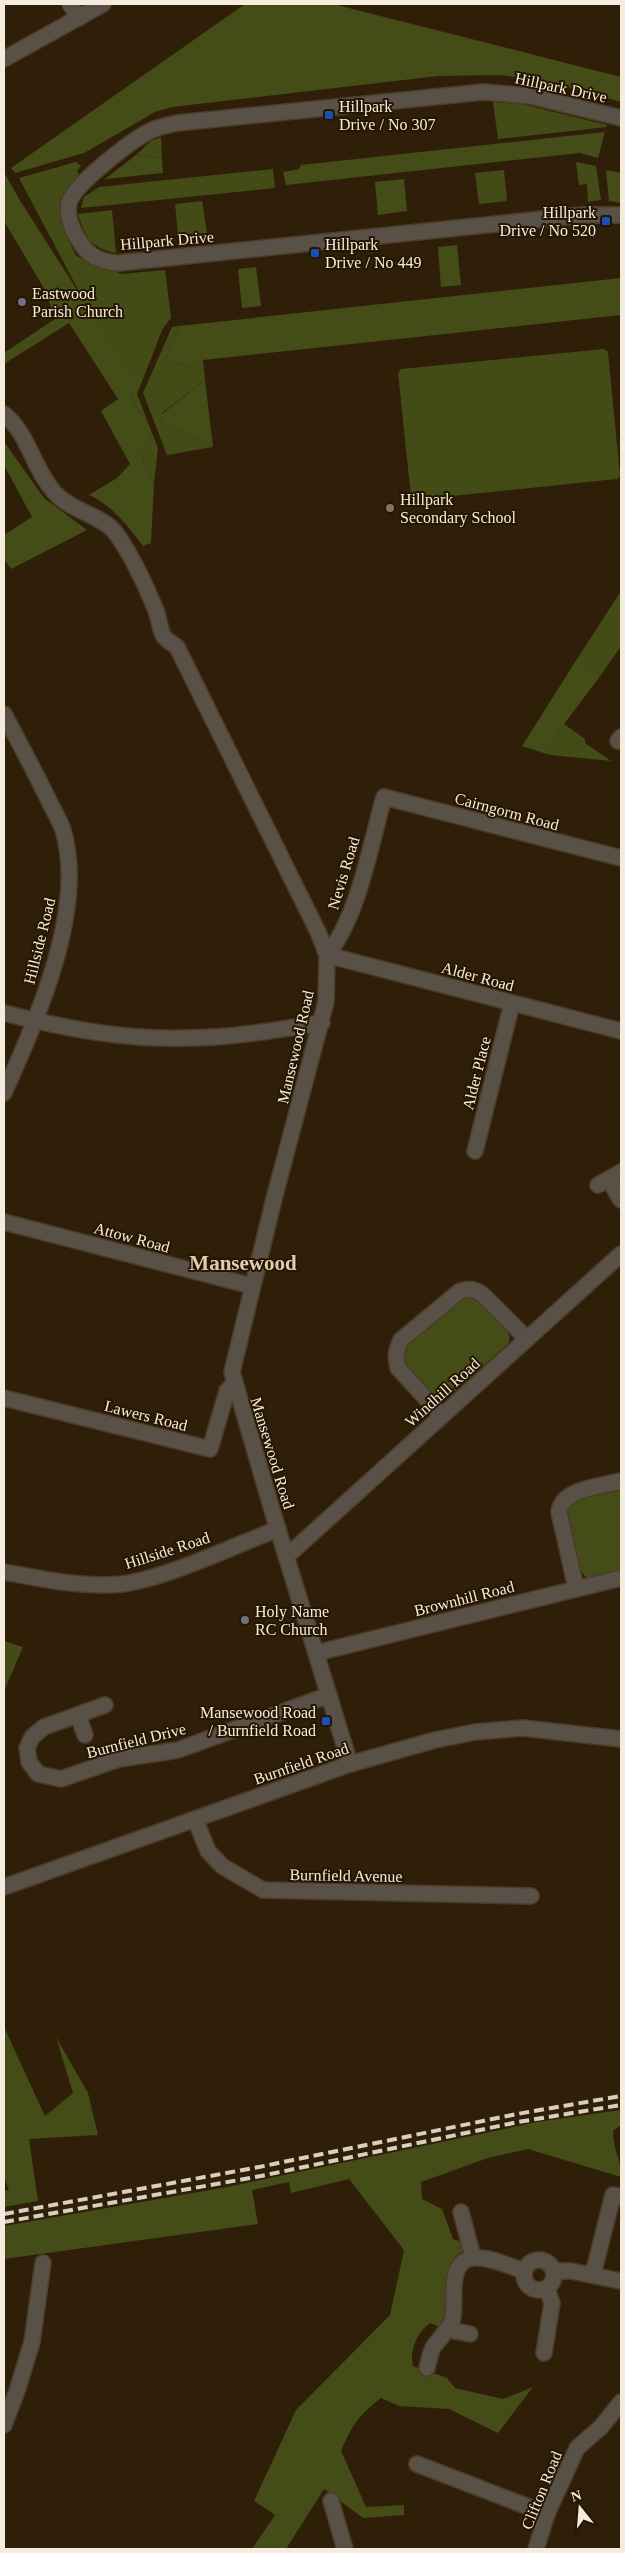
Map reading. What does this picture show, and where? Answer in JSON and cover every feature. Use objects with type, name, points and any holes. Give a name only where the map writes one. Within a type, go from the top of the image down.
[{"type":"street","points":[[70,4],[79,18]]},
{"type":"street","points":[[4,59],[103,4]]},
{"type":"street","name":"Hillpark Drive","points":[[621,118],[530,96],[482,92],[177,123],[146,133],[88,178],[73,193],[68,212],[75,233],[88,254],[106,262],[118,263],[582,215],[621,215]]},
{"type":"street","name":"Mansewood Road","points":[[4,414],[16,424],[37,466],[54,492],[78,511],[104,523],[114,531],[157,613],[163,636],[178,648],[318,932],[327,955],[328,986],[322,1023],[252,1286],[232,1372],[286,1557],[350,1764]]},
{"type":"street","name":"Hillside Road","points":[[4,714],[62,828],[69,868],[68,898],[60,940],[36,1021],[4,1093]]},
{"type":"street","name":"Nevis Road","points":[[327,955],[337,943],[351,911],[384,796]]},
{"type":"street","name":"Cairngorm Road","points":[[384,796],[621,858]]},
{"type":"street","name":"Alder Road","points":[[327,955],[621,1031]]},
{"type":"street","name":"Alder Place","points":[[475,1151],[512,1003]]},
{"type":"street","points":[[4,1013],[36,1021],[113,1034],[185,1038],[238,1036],[322,1023]]},
{"type":"street","points":[[609,1179],[621,1200]]},
{"type":"street","name":"Attow Road","points":[[4,1222],[252,1286]]},
{"type":"street","name":"Windhill Road","points":[[286,1557],[621,1254]]},
{"type":"street","points":[[442,1416],[398,1368],[395,1359],[396,1349],[402,1340],[460,1291],[466,1289],[475,1289],[527,1339]]},
{"type":"street","name":"Lawers Road","points":[[4,1398],[210,1449],[227,1391],[234,1384]]},
{"type":"street","points":[[576,1588],[559,1512],[560,1504],[562,1500],[572,1494],[621,1481]]},
{"type":"street","name":"Hillside Road","points":[[4,1572],[56,1581],[122,1584],[160,1575],[278,1529]]},
{"type":"street","name":"Brownhill Road","points":[[316,1653],[621,1578]]},
{"type":"street","name":"Burnfield Drive","points":[[105,1705],[44,1727],[32,1736],[27,1748],[29,1762],[38,1774],[61,1779],[119,1759],[178,1750],[329,1695]]},
{"type":"street","points":[[78,1714],[85,1735]]},
{"type":"street","name":"Burnfield Road","points":[[4,1887],[350,1764],[475,1732],[523,1728],[621,1739]]},
{"type":"street","name":"Burnfield Avenue","points":[[195,1819],[208,1851],[222,1866],[263,1890],[531,1896]]},
{"type":"street","points":[[593,2274],[613,2195],[621,2197]]},
{"type":"street","points":[[461,2212],[474,2258]]},
{"type":"street","points":[[427,2368],[433,2348],[452,2320],[456,2270],[463,2261],[474,2258],[496,2261],[524,2271]]},
{"type":"street","points":[[539,2260],[549,2263],[554,2271],[554,2281],[547,2289],[532,2289],[525,2281],[524,2271],[530,2263],[539,2260]]},
{"type":"street","points":[[4,2425],[32,2342],[43,2263]]},
{"type":"street","points":[[554,2271],[593,2274],[621,2281]]},
{"type":"street","points":[[544,2353],[552,2303],[547,2289]]},
{"type":"street","points":[[449,2326],[455,2331],[470,2334]]},
{"type":"street","name":"Clifton Road","points":[[536,2549],[547,2514],[577,2448],[601,2427],[621,2402]]},
{"type":"street","points":[[417,2464],[547,2514]]},
{"type":"street","points":[[331,2501],[345,2549]]},
{"type":"green space","points":[[245,4],[333,4],[621,77],[621,102],[541,80],[500,75],[438,76],[172,107],[155,112],[84,153],[15,173],[11,168]]},
{"type":"green space","points":[[493,102],[522,104],[607,125],[607,127],[498,139]]},
{"type":"green space","points":[[605,132],[598,158],[580,153],[286,185],[283,172],[299,169],[301,165]]},
{"type":"green space","points":[[161,137],[162,158],[136,155],[151,141]]},
{"type":"green space","points":[[136,155],[162,158],[163,173],[105,179]]},
{"type":"green space","points":[[76,162],[81,166],[77,171],[79,174],[64,196],[61,213],[65,232],[76,256],[121,274],[165,270],[171,318],[163,328],[137,394],[150,427],[131,398],[135,382],[90,312],[19,178]]},
{"type":"green space","points":[[576,162],[596,166],[601,200],[588,202],[587,184],[579,185]]},
{"type":"green space","points":[[273,169],[275,188],[81,208],[84,197],[99,187]]},
{"type":"green space","points":[[504,170],[507,201],[479,204],[475,173]]},
{"type":"green space","points":[[606,170],[621,173],[621,203],[609,201]]},
{"type":"green space","points":[[4,172],[19,199],[136,382],[131,398],[151,429],[142,458],[154,484],[151,543],[143,546],[112,510],[98,499],[89,495],[117,478],[130,464],[101,411],[118,399],[69,323],[4,364],[4,353],[55,319],[45,290],[4,221]]},
{"type":"green space","points":[[404,179],[407,211],[378,215],[375,182]]},
{"type":"green space","points":[[202,201],[207,233],[178,235],[175,204]]},
{"type":"green space","points":[[112,210],[116,253],[94,245],[86,235],[78,214]]},
{"type":"green space","points":[[457,245],[461,285],[441,287],[438,247]]},
{"type":"green space","points":[[256,267],[261,306],[242,308],[238,269]]},
{"type":"green space","points":[[621,278],[621,315],[203,360],[204,370],[165,360],[179,326]]},
{"type":"green space","points":[[179,326],[165,360],[204,370],[205,380],[162,413],[163,423],[213,447],[167,455],[143,393],[172,327]]},
{"type":"green space","points":[[604,349],[608,352],[620,476],[617,479],[414,500],[411,497],[398,373],[401,369]]},
{"type":"green space","points":[[205,380],[213,447],[163,423],[162,414]]},
{"type":"green space","points":[[151,430],[158,448],[154,484],[142,458]]},
{"type":"green space","points":[[5,443],[44,498],[87,530],[11,569],[4,559],[4,535],[32,517],[4,465]]},
{"type":"green space","points":[[621,591],[621,646],[601,675],[577,659]]},
{"type":"green space","points":[[577,659],[601,675],[555,736],[550,755],[522,746]]},
{"type":"green space","points":[[564,724],[585,739],[585,743],[611,761],[550,755],[555,736]]},
{"type":"green space","points":[[467,1296],[474,1298],[492,1312],[504,1325],[508,1331],[508,1344],[446,1399],[431,1396],[410,1374],[404,1362],[405,1348],[460,1298]]},
{"type":"green space","points":[[621,1488],[621,1572],[587,1578],[577,1564],[574,1555],[565,1510],[572,1501]]},
{"type":"green space","points":[[4,1641],[23,1647],[4,1691]]},
{"type":"green space","points":[[4,2027],[45,2116],[73,2093],[56,2037],[88,2093],[98,2135],[29,2139],[38,2201],[4,2207],[4,2191],[9,2190],[4,2177]]},
{"type":"green space","points":[[621,2110],[621,2125],[613,2131],[621,2177],[528,2149],[488,2158],[421,2182],[422,2199],[442,2209],[453,2239],[459,2241],[463,2251],[455,2257],[448,2275],[442,2328],[430,2323],[421,2332],[413,2348],[413,2366],[447,2378],[455,2388],[503,2399],[533,2387],[498,2433],[449,2409],[399,2406],[381,2398],[357,2421],[341,2451],[366,2507],[404,2505],[404,2515],[363,2518],[324,2489],[286,2549],[252,2549],[275,2515],[254,2501],[296,2410],[390,2315],[404,2250],[349,2179],[291,2193],[289,2182],[252,2190],[258,2224],[4,2259],[4,2226],[227,2187],[537,2122]]},
{"type":"railway","points":[[4,2214],[259,2167],[517,2114],[621,2096]]},
{"type":"railway","points":[[4,2222],[261,2176],[518,2122],[621,2105]]},
{"type":"place","name":"Hillpark Drive / No 307","points":[[329,115]]},
{"type":"place","name":"Hillpark Drive / No 520","points":[[606,221]]},
{"type":"place","name":"Hillpark Drive / No 449","points":[[315,253]]},
{"type":"place","name":"Eastwood Parish Church","points":[[22,302]]},
{"type":"place","name":"Hillpark Secondary School","points":[[390,508]]},
{"type":"place","name":"Holy Name RC Church","points":[[245,1620]]},
{"type":"place","name":"Mansewood Road / Burnfield Road","points":[[326,1721]]},
{"type":"district","name":"Mansewood","points":[[243,1263]]}]
